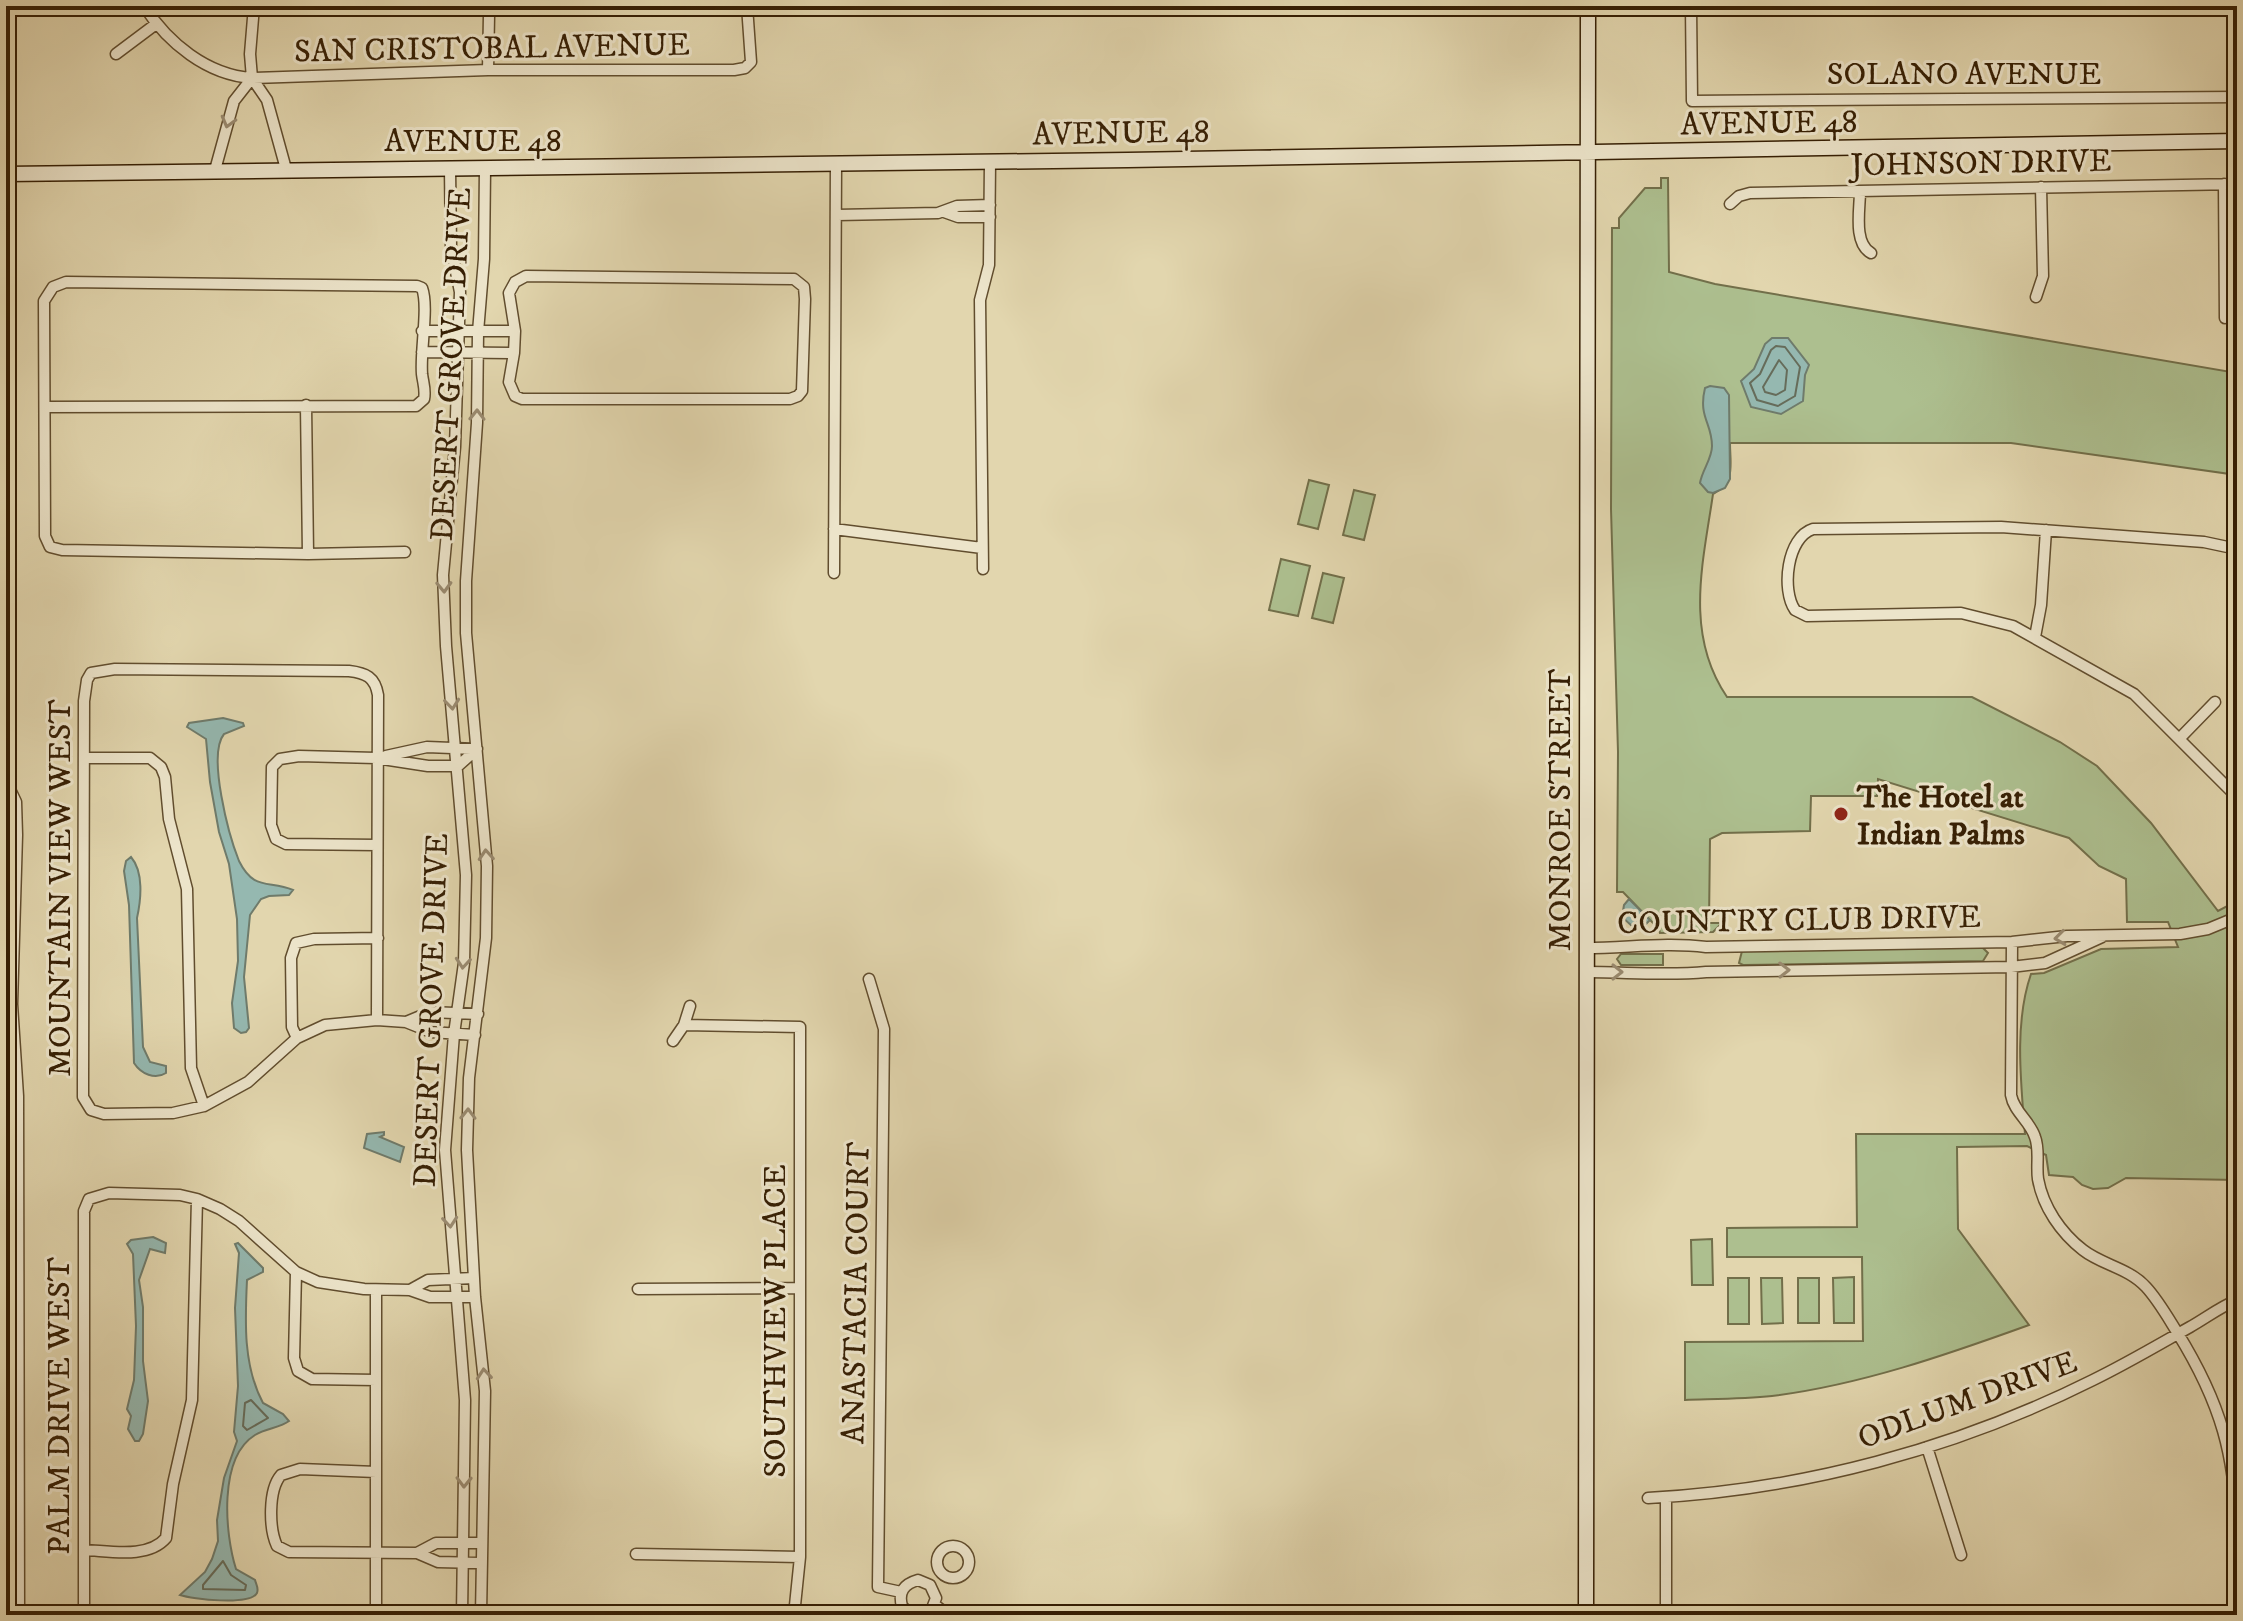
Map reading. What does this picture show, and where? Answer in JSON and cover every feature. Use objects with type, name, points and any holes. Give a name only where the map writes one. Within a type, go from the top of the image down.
[{"type":"main road","name":"MONROE STREET","points":[[1586,1615],[1588,6]]},
{"type":"main road","name":"AVENUE 48","points":[[6,174],[990,162],[2237,141]]},
{"type":"street","name":"SAN CRISTOBAL AVENUE","points":[[144,6],[156,24],[183,52],[235,77],[252,78],[488,70],[734,70],[745,68],[751,62],[747,6]]},
{"type":"street","points":[[254,6],[250,54],[252,78],[267,100],[286,169]]},
{"type":"street","points":[[486,6],[489,15],[488,70]]},
{"type":"street","name":"SOLANO AVENUE","points":[[1691,6],[1692,101],[2237,97]]},
{"type":"street","points":[[116,54],[156,24]]},
{"type":"street","points":[[215,170],[234,101],[252,78]]},
{"type":"street","points":[[983,569],[980,300],[989,265],[990,162]]},
{"type":"street","points":[[834,573],[836,164]]},
{"type":"street","name":"DESERT GROVE DRIVE","points":[[450,169],[451,247],[460,292],[459,352],[455,447],[443,575],[446,646],[466,875],[464,963],[454,1034],[445,1150],[465,1400],[462,1615]]},
{"type":"street","name":"DESERT GROVE DRIVE","points":[[481,1615],[485,1391],[475,1297],[467,1150],[469,1078],[486,938],[487,866],[466,633],[466,581],[477,423],[485,169]]},
{"type":"street","points":[[2224,184],[2225,318]]},
{"type":"street","name":"JOHNSON DRIVE","points":[[1730,204],[1750,193],[2237,184]]},
{"type":"street","points":[[2036,297],[2043,276],[2041,187]]},
{"type":"street","points":[[1860,191],[1861,241],[1871,253]]},
{"type":"street","points":[[944,212],[957,206],[990,205]]},
{"type":"street","points":[[837,215],[944,212],[958,217],[990,217]]},
{"type":"street","points":[[526,276],[786,277],[804,287],[804,386],[798,396],[790,399],[522,399],[515,396],[509,382],[515,331],[509,293],[515,282],[526,276]]},
{"type":"street","points":[[45,407],[416,406],[425,396],[422,288],[408,284],[66,282],[53,287],[44,301],[45,536],[50,547],[62,550],[308,554],[405,552]]},
{"type":"street","points":[[460,292],[480,292]]},
{"type":"street","points":[[422,331],[515,331]]},
{"type":"street","points":[[422,352],[514,353]]},
{"type":"street","points":[[306,405],[308,554]]},
{"type":"street","points":[[2237,549],[2204,542],[2046,530],[1986,527],[1822,528],[1804,532],[1795,545],[1788,592],[1795,610],[1807,616],[1961,613],[1995,620],[2035,637],[2134,694],[2237,797]]},
{"type":"street","points":[[834,529],[982,548]]},
{"type":"street","points":[[2035,637],[2041,605],[2046,530]]},
{"type":"street","name":"MOUNTAIN VIEW WEST","points":[[204,1106],[173,1113],[104,1114],[91,1110],[83,1097],[85,690],[91,673],[97,670],[361,672],[372,678],[376,685],[376,758]]},
{"type":"street","points":[[2180,738],[2215,702]]},
{"type":"street","points":[[376,758],[427,747],[477,749]]},
{"type":"street","points":[[377,845],[286,844],[276,839],[271,825],[272,767],[280,759],[299,756],[376,758],[428,766],[458,766],[477,749]]},
{"type":"street","points":[[84,758],[150,758],[161,767],[165,777],[169,819],[187,889],[191,1068],[204,1106],[248,1082],[297,1038],[325,1025],[377,1020],[406,1022],[431,1032],[475,1035]]},
{"type":"street","points":[[376,758],[377,1020]]},
{"type":"street","points":[[6,781],[16,802],[17,835],[12,1004],[18,1096],[19,1615]]},
{"type":"street","name":"COUNTRY CLUB DRIVE","points":[[1586,948],[1647,948],[1680,944],[1706,947],[2012,942],[2194,933],[2237,917]]},
{"type":"street","name":"COUNTRY CLUB DRIVE","points":[[1586,972],[1648,971],[1676,975],[2011,967],[2045,963],[2108,935]]},
{"type":"street","points":[[297,1038],[292,1027],[291,958],[296,943],[314,939],[378,938]]},
{"type":"street","points":[[2012,942],[2011,1095],[2015,1108],[2034,1134],[2038,1177],[2045,1203],[2080,1248],[2143,1284],[2178,1333],[2211,1394],[2227,1440],[2236,1494],[2237,1540]]},
{"type":"street","name":"ANASTACIA COURT","points":[[869,979],[884,1029],[878,1587],[901,1592],[902,1606],[911,1615]]},
{"type":"street","points":[[673,1041],[684,1025],[690,1006]]},
{"type":"street","points":[[406,1022],[430,1012],[478,1014]]},
{"type":"street","name":"SOUTHVIEW PLACE","points":[[684,1025],[800,1027],[800,1557],[794,1615]]},
{"type":"street","name":"PALM DRIVE WEST","points":[[84,1615],[84,1211],[89,1199],[109,1193],[180,1195],[197,1199]]},
{"type":"street","points":[[85,1550],[144,1551],[161,1544],[166,1538],[173,1484],[192,1400],[197,1199],[239,1221],[296,1272],[335,1286],[410,1290],[430,1297],[475,1297]]},
{"type":"street","points":[[296,1272],[294,1358],[298,1371],[312,1379],[376,1380]]},
{"type":"street","points":[[410,1290],[428,1280],[474,1278]]},
{"type":"street","points":[[638,1289],[800,1288]]},
{"type":"street","points":[[376,1290],[376,1615]]},
{"type":"street","name":"ODLUM DRIVE","points":[[1648,1498],[1733,1491],[1801,1481],[1927,1447],[2056,1397],[2237,1300]]},
{"type":"street","points":[[1927,1447],[1961,1555]]},
{"type":"street","points":[[376,1472],[287,1471],[273,1488],[272,1530],[277,1546],[289,1552],[417,1553],[438,1562],[480,1563]]},
{"type":"street","points":[[1666,1497],[1666,1615]]},
{"type":"street","points":[[417,1553],[436,1543],[480,1543]]},
{"type":"street","points":[[636,1554],[800,1557]]},
{"type":"street","points":[[930,1585],[941,1573]]},
{"type":"street","points":[[901,1592],[911,1582],[918,1580],[930,1585],[935,1591],[935,1605],[925,1615]]},
{"type":"street","points":[[2237,1593],[2237,1615]]},
{"type":"street","points":[[935,1605],[948,1615]]},
{"type":"green space","points":[[1661,178],[1668,178],[1669,272],[1715,284],[2237,373],[2237,475],[2011,443],[1730,443],[1728,479],[1713,494],[1700,598],[1705,648],[1727,697],[1972,697],[2060,742],[2097,766],[2151,823],[2218,911],[2237,901],[2237,1180],[2126,1178],[2108,1188],[2093,1189],[2073,1177],[2049,1175],[2046,1155],[2027,1146],[1957,1147],[1958,1229],[2029,1325],[1870,1377],[1761,1397],[1685,1400],[1685,1342],[1863,1341],[1862,1257],[1727,1257],[1727,1228],[1857,1227],[1856,1134],[2025,1134],[2021,1033],[2022,1012],[2031,974],[2044,973],[2101,949],[2178,947],[2168,922],[2127,922],[2126,879],[2099,866],[2069,838],[1878,779],[1877,796],[1811,796],[1810,831],[1722,833],[1710,839],[1709,923],[1722,923],[1713,932],[1660,933],[1623,892],[1617,892],[1618,752],[1611,509],[1612,228],[1619,228],[1619,218],[1645,188],[1661,188]]},
{"type":"green space","points":[[1309,480],[1329,485],[1318,529],[1298,524]]},
{"type":"green space","points":[[1354,490],[1375,495],[1364,540],[1343,535]]},
{"type":"green space","points":[[1281,559],[1310,566],[1298,616],[1269,610]]},
{"type":"green space","points":[[1323,573],[1344,578],[1333,623],[1312,618]]},
{"type":"green space","points":[[1982,947],[1988,953],[1983,961],[1739,963],[1742,951]]},
{"type":"green space","points":[[1621,954],[1663,954],[1663,965],[1621,965],[1617,959]]},
{"type":"green space","points":[[1712,1239],[1713,1285],[1692,1285],[1691,1240]]},
{"type":"green space","points":[[1854,1277],[1854,1323],[1834,1323],[1833,1278]]},
{"type":"green space","points":[[1728,1278],[1749,1278],[1749,1324],[1728,1324]]},
{"type":"green space","points":[[1761,1278],[1782,1278],[1783,1323],[1762,1324]]},
{"type":"green space","points":[[1798,1278],[1819,1278],[1819,1323],[1798,1323]]},
{"type":"water","points":[[1772,338],[1788,338],[1809,365],[1803,401],[1781,414],[1751,407],[1741,381],[1754,369],[1765,344]]},
{"type":"water","points":[[1705,388],[1724,388],[1729,395],[1730,479],[1725,488],[1713,493],[1700,483],[1712,451],[1703,406]]},
{"type":"water","points":[[223,718],[243,723],[244,726],[224,734],[219,744],[218,759],[221,796],[239,861],[256,881],[293,890],[289,895],[261,899],[250,915],[244,977],[249,1028],[241,1033],[234,1028],[232,1003],[238,961],[237,919],[229,864],[219,832],[206,739],[187,727],[189,723]]},
{"type":"water","points":[[131,857],[138,870],[140,886],[137,918],[143,1047],[150,1062],[166,1066],[166,1073],[157,1076],[144,1073],[134,1063],[129,905],[124,871],[126,861]]},
{"type":"water","points":[[1629,899],[1650,920],[1644,926],[1633,927],[1622,917],[1624,905]]},
{"type":"water","points":[[384,1132],[380,1137],[404,1147],[400,1162],[364,1148],[367,1134]]},
{"type":"water","points":[[153,1237],[166,1243],[165,1253],[150,1249],[139,1280],[148,1401],[143,1434],[139,1441],[135,1441],[128,1429],[131,1416],[127,1409],[134,1380],[136,1326],[133,1254],[127,1244],[131,1240]]},
{"type":"water","points":[[238,1243],[263,1268],[263,1272],[247,1280],[246,1327],[256,1389],[263,1403],[289,1421],[255,1435],[243,1446],[230,1478],[227,1517],[232,1554],[236,1569],[255,1580],[257,1593],[244,1599],[208,1600],[180,1595],[205,1572],[212,1559],[218,1541],[217,1520],[224,1478],[237,1441],[234,1432],[238,1386],[235,1308],[239,1253],[235,1244]]},
{"type":"place","name":"The Hotel at Indian Palms","points":[[1841,814]]}]
